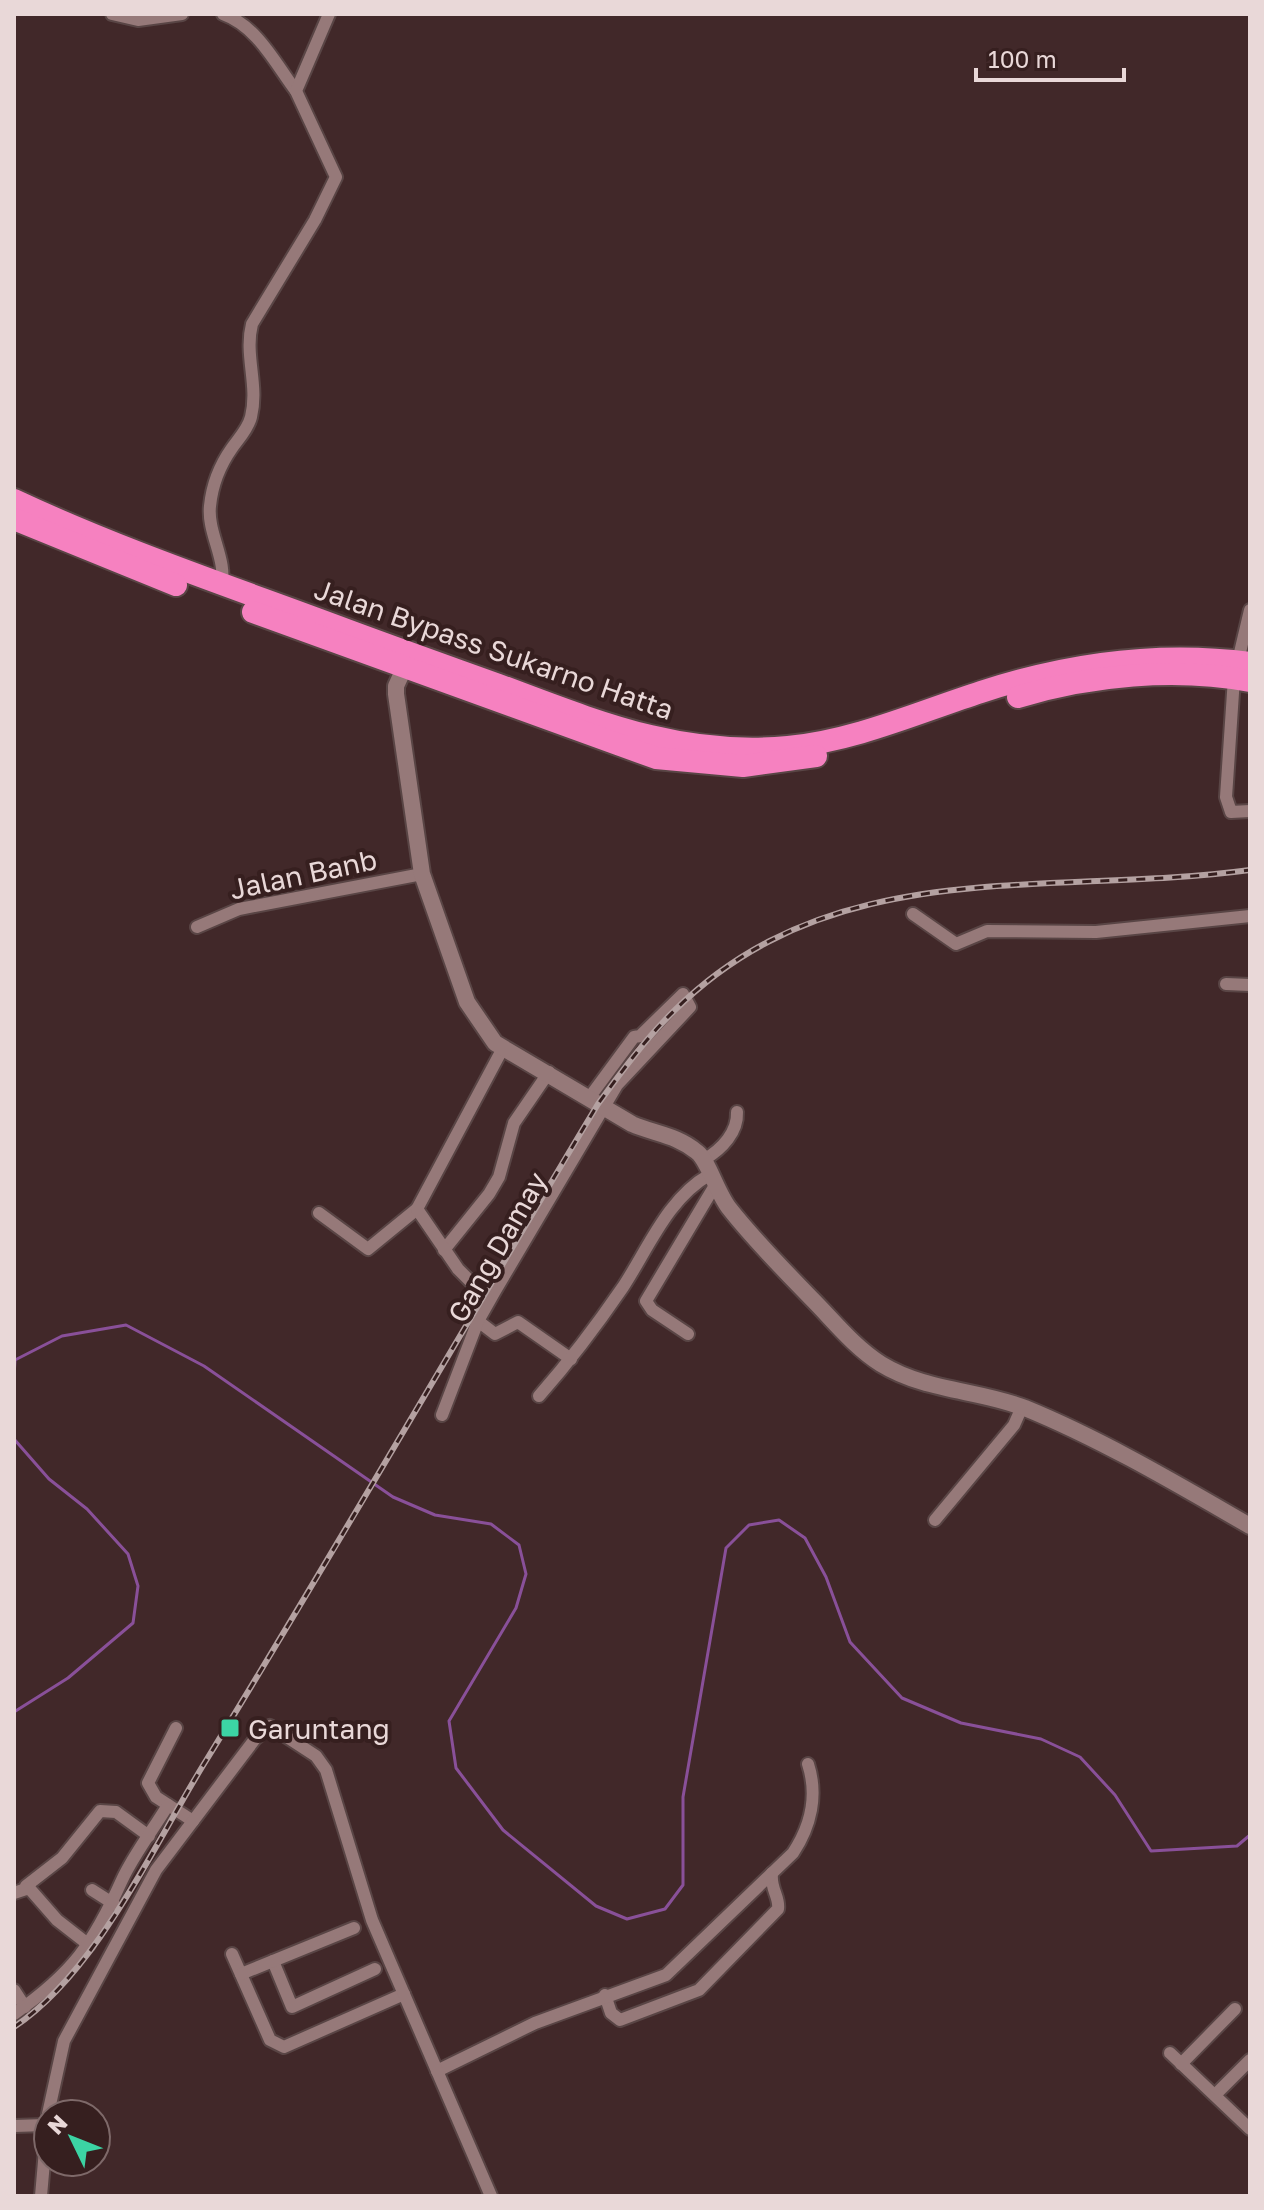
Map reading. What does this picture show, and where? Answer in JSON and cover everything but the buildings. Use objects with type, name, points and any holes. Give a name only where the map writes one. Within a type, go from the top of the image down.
[{"type":"highway","name":"Jalan Bypass Sukarno Hatta","points":[[14,500],[221,587],[656,758],[743,766],[785,763],[865,746],[1044,689],[1147,675],[1243,671]]},
{"type":"highway","name":"Jalan Bypass Sukarno Hatta","points":[[14,519],[88,552],[407,661]]},
{"type":"street","points":[[112,14],[138,20],[182,14]]},
{"type":"street","points":[[221,587],[222,572],[210,528],[210,503],[223,463],[250,421],[254,402],[248,338],[252,324],[315,220],[336,177],[296,91],[256,36],[242,22],[223,14]]},
{"type":"street","points":[[296,91],[329,14]]},
{"type":"street","points":[[1250,610],[1227,808],[1231,812],[1250,811]]},
{"type":"street","points":[[407,661],[396,694],[422,874],[467,1002],[489,1036],[503,1048],[549,1072],[604,1107],[657,1135],[682,1140],[710,1174],[748,1231],[834,1325],[882,1364],[922,1382],[1022,1407],[1093,1439],[1250,1526]]},
{"type":"street","name":"Jalan Banb","points":[[197,927],[239,909],[422,874]]},
{"type":"street","points":[[913,914],[956,944],[987,931],[1096,932],[1250,916]]},
{"type":"street","points":[[1226,984],[1250,985]]},
{"type":"street","name":"Gang Damay","points":[[442,1415],[478,1321],[617,1085],[685,1012],[689,1001],[680,994],[640,1036],[634,1037],[589,1098]]},
{"type":"street","points":[[319,1213],[368,1249],[417,1209],[503,1048]]},
{"type":"street","points":[[444,1250],[489,1194],[499,1177],[514,1123],[549,1072]]},
{"type":"street","points":[[688,1334],[652,1310],[646,1301],[735,1127],[737,1112]]},
{"type":"street","points":[[539,1396],[571,1359],[684,1192],[710,1174]]},
{"type":"street","points":[[417,1209],[444,1250],[478,1289]]},
{"type":"street","points":[[478,1321],[495,1334],[518,1322],[571,1359]]},
{"type":"street","points":[[935,1520],[1014,1425],[1022,1407]]},
{"type":"street","points":[[51,2098],[64,2041],[156,1870],[267,1727],[277,1728],[316,1756],[326,1770],[356,1877],[491,2196]]},
{"type":"street","points":[[176,1728],[148,1783],[151,1791],[193,1821]]},
{"type":"street","points":[[437,2071],[535,2023],[666,1975],[772,1873],[807,1833],[813,1781],[808,1764]]},
{"type":"street","points":[[14,1990],[19,2011],[49,1990],[89,1945],[114,1904],[122,1880],[168,1805]]},
{"type":"street","points":[[14,1893],[64,1854],[100,1811],[116,1812],[149,1836]]},
{"type":"street","points":[[605,1995],[611,2013],[620,2020],[699,1990],[778,1909],[779,1902],[771,1887],[772,1873]]},
{"type":"street","points":[[26,1886],[57,1920],[89,1945]]},
{"type":"street","points":[[92,1890],[114,1904]]},
{"type":"street","points":[[241,1974],[354,1928]]},
{"type":"street","points":[[232,1954],[270,2040],[284,2047],[404,1994]]},
{"type":"street","points":[[273,1961],[292,2007],[375,1969]]},
{"type":"street","points":[[1181,2064],[1235,2009]]},
{"type":"street","points":[[1170,2053],[1250,2129]]},
{"type":"street","points":[[1215,2095],[1250,2060]]},
{"type":"waterway","points":[[14,1377],[15,1360],[62,1336],[126,1325],[204,1366],[393,1497],[435,1515],[491,1524],[519,1545],[526,1574],[516,1608],[449,1721],[456,1768],[503,1830],[596,1906],[627,1919],[665,1909],[683,1885],[683,1797],[726,1548],[749,1525],[779,1520],[805,1538],[826,1577],[850,1642],[902,1698],[961,1723],[1041,1739],[1080,1757],[1115,1795],[1151,1851],[1237,1846],[1250,1835]]},
{"type":"waterway","points":[[14,1439],[49,1479],[87,1509],[128,1554],[138,1586],[133,1623],[68,1678],[14,1712]]},
{"type":"railway","points":[[14,2027],[44,2003],[72,1973],[122,1904],[598,1104],[644,1043],[675,1010],[737,960],[804,925],[874,903],[947,891],[1250,870]]},
{"type":"place","name":"Garuntang","points":[[230,1728]]}]
